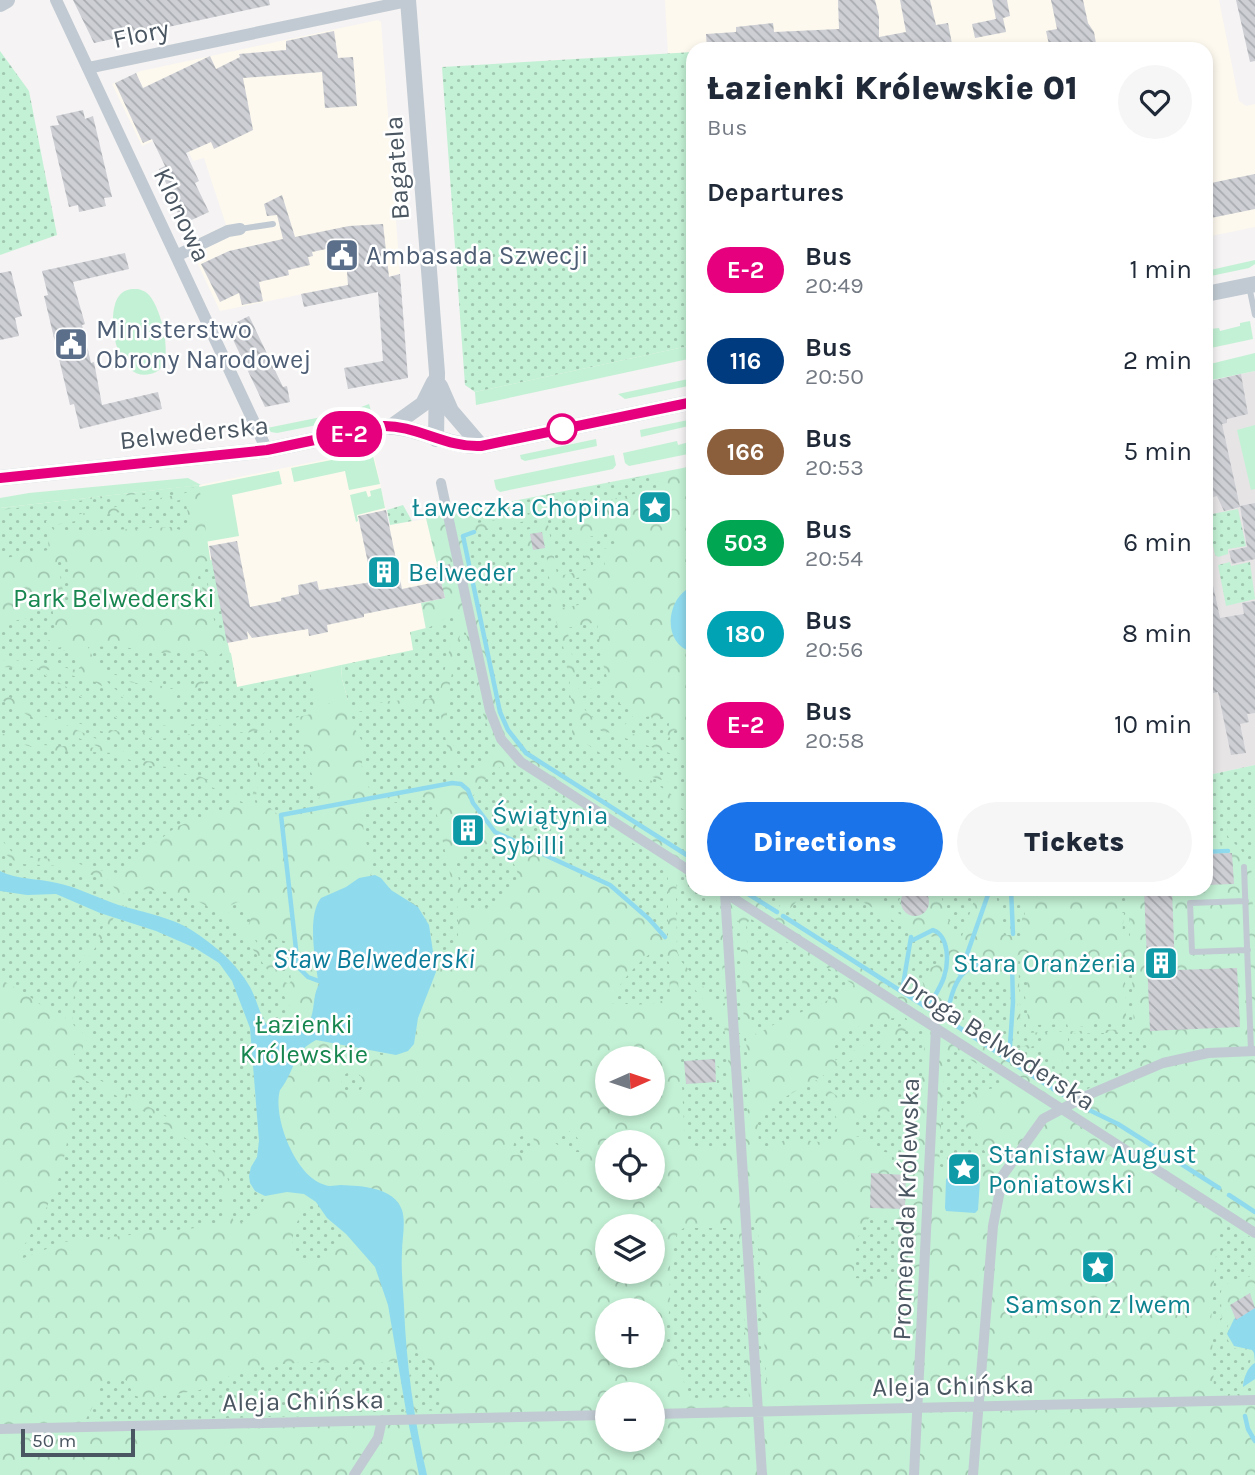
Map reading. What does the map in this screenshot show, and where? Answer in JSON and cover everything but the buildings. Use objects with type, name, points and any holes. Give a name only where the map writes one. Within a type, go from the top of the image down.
[{"type":"street","points":[[0,4],[6,0]]},
{"type":"street","name":"Klonowa","points":[[56,0],[267,450]]},
{"type":"street","name":"Flory","points":[[88,68],[408,0]]},
{"type":"street","name":"Bagatela","points":[[408,0],[437,373],[436,439]]},
{"type":"street","points":[[176,256],[228,231],[240,229]]},
{"type":"street","points":[[1213,292],[1252,284]]},
{"type":"street","points":[[391,427],[423,404],[437,373]]},
{"type":"street","name":"Bagatela","points":[[437,373],[451,411],[481,446]]},
{"type":"street","points":[[391,427],[462,445],[481,446],[686,403]]},
{"type":"street","name":"Belwederska","points":[[0,478],[267,450],[381,426],[391,427]]},
{"type":"street","points":[[441,483],[490,711],[504,745],[521,762],[686,868]]},
{"type":"street","points":[[722,896],[762,1475]]},
{"type":"street","name":"Droga Belwederska","points":[[730,896],[1255,1233]]},
{"type":"street","name":"Promenada Królewska","points":[[914,1475],[936,1028]]},
{"type":"street","points":[[973,1475],[993,1226],[1003,1175],[1043,1119],[1061,1108],[1163,1063],[1208,1053],[1253,1051]]},
{"type":"street","name":"Aleja Chińska","points":[[665,1414],[1255,1401]]},
{"type":"street","name":"Aleja Chińska","points":[[0,1429],[595,1415]]},
{"type":"street","points":[[354,1475],[378,1438],[382,1420]]},
{"type":"lane","points":[[240,229],[273,224]]},
{"type":"lane","points":[[1252,284],[1255,315]]},
{"type":"lane","points":[[1244,867],[1253,1051]]},
{"type":"lane","points":[[1246,901],[1191,903],[1192,952],[1248,950]]},
{"type":"shaded area","points":[[665,0],[1219,0],[1239,101],[1246,106],[1255,104],[1255,227],[1213,236],[1213,42],[686,42],[686,53],[668,54]]},
{"type":"shaded area","points":[[378,20],[381,22],[400,274],[220,311],[188,243],[226,225],[204,158],[193,161],[179,132],[142,146],[112,84],[141,71]]},
{"type":"shaded area","points":[[1255,371],[1255,765],[1213,774],[1213,380]]},
{"type":"shaded area","points":[[373,450],[389,525],[426,519],[434,547],[445,598],[421,603],[427,635],[428,678],[270,714],[0,508],[199,485]]},
{"type":"green space","points":[[0,51],[29,91],[57,235],[0,255]]},
{"type":"green space","points":[[686,52],[686,347],[475,392],[465,385],[442,67]]},
{"type":"green space","points":[[1255,260],[1255,264],[1249,268],[1213,276],[1213,269]]},
{"type":"green space","points":[[138,289],[148,294],[158,310],[166,347],[162,367],[156,372],[143,375],[132,370],[123,361],[117,348],[113,318],[119,296],[128,290]]},
{"type":"green space","points":[[1250,321],[1253,339],[1213,348],[1213,329],[1219,328],[1220,331],[1240,326],[1240,323]]},
{"type":"green space","points":[[686,347],[686,360],[476,405],[475,392]]},
{"type":"green space","points":[[1255,353],[1255,371],[1213,380],[1213,363]]},
{"type":"green space","points":[[686,379],[686,386],[625,399],[618,394]]},
{"type":"green space","points":[[369,404],[372,414],[277,433],[267,428],[351,411]]},
{"type":"green space","points":[[686,420],[686,427],[641,437],[640,430]]},
{"type":"green space","points":[[1255,425],[1255,489],[1251,490],[1237,430]]},
{"type":"green space","points":[[596,439],[597,446],[525,461],[520,455]]},
{"type":"green space","points":[[677,441],[678,445],[686,443],[686,454],[629,466],[625,463],[623,453]]},
{"type":"green space","points":[[372,452],[380,484],[349,490],[345,471],[294,482],[291,468]]},
{"type":"green space","points":[[614,455],[616,465],[613,469],[500,492],[496,489],[494,480]]},
{"type":"green space","name":"Łazienki Królewskie","points":[[686,467],[686,896],[1213,896],[1213,774],[1255,846],[1255,1475],[0,1475],[0,508],[199,485],[210,558],[237,687],[270,714],[418,688],[427,635],[421,603],[445,598],[426,518]]},
{"type":"green space","points":[[279,471],[282,484],[232,495],[239,536],[199,543],[199,487]]},
{"type":"green space","points":[[666,472],[667,476],[660,478],[655,492],[642,492],[597,503],[561,505],[478,523],[463,519],[460,513]]},
{"type":"green space","points":[[188,478],[201,485],[0,508],[0,498],[29,493]]},
{"type":"green space","points":[[199,487],[190,492],[46,521],[49,550],[0,559],[0,510]]},
{"type":"green space","points":[[381,488],[385,508],[357,515],[356,522],[350,495],[366,491],[368,497],[371,496],[370,491]]},
{"type":"green space","points":[[185,499],[192,534],[184,534],[183,531],[171,527],[55,533],[51,526]]},
{"type":"green space","points":[[403,505],[412,521],[390,525],[387,510]]},
{"type":"green space","points":[[1238,509],[1246,546],[1228,549],[1228,554],[1218,557],[1215,555],[1213,514]]},
{"type":"green space","points":[[573,512],[579,532],[574,533],[575,541],[581,541],[587,570],[559,576],[547,519]]},
{"type":"green space","points":[[537,519],[541,526],[522,531],[526,547],[532,546],[534,554],[546,552],[556,609],[554,610],[576,717],[572,734],[686,811],[686,854],[529,754],[516,739],[501,711],[464,536],[475,531]]},
{"type":"green space","points":[[615,532],[618,546],[602,549],[605,566],[592,569],[586,540],[588,537]]},
{"type":"green space","points":[[57,560],[68,565],[72,600],[65,601]]},
{"type":"green space","points":[[212,560],[225,626],[224,629],[216,630],[203,562]]},
{"type":"green space","points":[[1230,562],[1231,566],[1250,562],[1255,599],[1226,606],[1218,565]]},
{"type":"green space","points":[[200,575],[206,611],[199,612],[189,589],[196,576]]},
{"type":"green space","points":[[588,576],[589,594],[592,594],[593,602],[563,608],[560,581]]},
{"type":"green space","points":[[52,607],[56,633],[46,641],[47,650],[50,653],[57,652],[57,648],[62,647],[64,651],[78,649],[81,668],[76,670],[34,661],[0,660],[0,624],[32,617],[31,612]]},
{"type":"green space","points":[[452,614],[460,615],[462,620],[455,626],[440,690],[430,699],[390,701],[350,708],[341,665],[413,650],[410,632],[430,627]]},
{"type":"green space","points":[[597,622],[604,659],[602,660],[609,685],[581,690],[578,688],[567,628]]},
{"type":"green space","points":[[461,630],[466,633],[484,718],[497,747],[478,769],[463,778],[459,773],[447,716],[447,697]]},
{"type":"green space","points":[[116,646],[163,653],[203,651],[211,657],[211,667],[203,678],[191,686],[190,683],[185,688],[169,689],[140,678],[108,674],[95,662],[88,647]]},
{"type":"green space","points":[[225,651],[231,653],[237,687],[310,672],[315,713],[254,728],[207,719],[169,723],[156,720],[104,678],[151,688],[157,693],[161,706],[173,706],[178,694],[205,682],[219,656]]},
{"type":"green space","points":[[341,665],[350,708],[315,713],[310,672]]},
{"type":"green space","points":[[0,667],[37,668],[47,677],[153,740],[226,730],[246,733],[265,729],[267,731],[258,762],[252,799],[172,763],[145,761],[66,725],[150,740],[138,733],[136,735],[46,717],[0,692]]},
{"type":"green space","points":[[40,668],[91,680],[122,697],[160,725],[175,727],[208,722],[235,730],[152,738],[48,676]]},
{"type":"green space","points":[[617,689],[620,704],[631,703],[633,716],[620,730],[590,715],[580,698]]},
{"type":"green space","points":[[0,699],[29,716],[101,748],[42,745],[0,733]]},
{"type":"green space","points":[[427,705],[435,708],[441,716],[454,781],[371,798],[362,768],[367,750],[355,729],[351,713],[385,707]]},
{"type":"green space","points":[[651,716],[652,719],[668,716],[669,725],[660,743],[627,732],[626,728],[635,719]]},
{"type":"green space","points":[[299,721],[307,761],[320,797],[304,810],[277,814],[268,806],[255,802],[261,763],[271,728]]},
{"type":"green space","points":[[588,722],[606,734],[607,732],[686,759],[686,784],[629,766],[581,733],[581,723]]},
{"type":"green space","points":[[686,726],[686,752],[667,745],[672,731]]},
{"type":"green space","points":[[0,738],[43,750],[113,753],[145,766],[171,767],[245,805],[212,813],[176,827],[117,873],[68,860],[22,857],[11,851],[0,838]]},
{"type":"green space","points":[[509,762],[666,865],[668,936],[611,885],[496,832],[475,804],[473,796],[482,782],[499,767],[502,770],[504,764]]},
{"type":"green space","points":[[1255,765],[1255,911],[1251,863],[1244,863],[1242,851],[1234,843],[1223,819],[1213,813],[1213,774]]},
{"type":"green space","points":[[640,773],[686,788],[686,804]]},
{"type":"green space","points":[[423,797],[432,800],[435,806],[458,910],[458,940],[441,952],[437,977],[429,989],[437,969],[429,925],[423,913],[413,903],[391,890],[383,880],[371,875],[371,858],[363,825],[365,808]]},
{"type":"green space","points":[[1213,817],[1220,821],[1231,842],[1213,843]]},
{"type":"green space","points":[[492,843],[504,846],[517,871],[516,881],[506,896],[493,906],[465,909],[456,866],[457,858],[466,849]]},
{"type":"green space","points":[[0,850],[21,864],[63,866],[108,880],[116,890],[113,903],[64,885],[45,880],[16,878],[0,871]]},
{"type":"green space","points":[[680,875],[686,878],[686,896],[713,896],[718,904],[725,1005],[721,1007],[681,961],[677,951],[677,879]]},
{"type":"green space","points":[[137,889],[159,891],[195,900],[225,919],[239,932],[270,973],[300,1029],[282,1035],[270,1032],[242,973],[215,946],[172,921],[118,904],[124,893]]},
{"type":"green space","points":[[0,891],[27,895],[56,894],[109,915],[99,935],[74,971],[65,1019],[60,1019],[0,979]]},
{"type":"green space","points":[[753,896],[787,896],[776,911]]},
{"type":"green space","points":[[802,896],[853,896],[902,926],[909,932],[911,943],[920,936],[941,937],[945,947],[945,961],[930,968],[922,980],[933,998],[928,1007],[784,915]]},
{"type":"green space","points":[[869,896],[902,896],[899,900],[903,916]]},
{"type":"green space","points":[[941,896],[976,896],[961,939],[954,938]]},
{"type":"green space","points":[[996,896],[1010,896],[1011,935],[1004,935]]},
{"type":"green space","points":[[1016,896],[1022,896],[1025,916],[1022,917],[1022,929],[1025,930],[1025,937],[1022,941],[1017,941]]},
{"type":"green space","points":[[1121,896],[1128,896],[1130,936],[1122,936],[1124,913],[1121,913]]},
{"type":"green space","points":[[238,902],[244,904],[252,915],[247,929],[224,908]]},
{"type":"green space","points":[[114,917],[168,935],[207,954],[224,968],[239,992],[251,1034],[252,1072],[259,1125],[258,1149],[250,1180],[251,1187],[265,1196],[256,1212],[241,1223],[233,1220],[227,1175],[212,1150],[178,1124],[79,1070],[73,1064],[74,1054],[83,1052],[83,1041],[95,1044],[95,1035],[86,1036],[83,1040],[82,1029],[73,1024],[73,1001],[78,978]]},
{"type":"green space","points":[[736,919],[740,924],[744,1025],[738,1020],[732,924]]},
{"type":"green space","points":[[751,919],[854,985],[756,1035],[752,1026],[746,924]]},
{"type":"green space","points":[[278,939],[287,942],[291,981],[289,984],[255,940]]},
{"type":"green space","points":[[661,947],[669,963],[670,996],[649,1004],[607,1003],[638,965]]},
{"type":"green space","points":[[1131,953],[1134,1029],[1021,1033],[1018,955],[1023,954],[1023,958],[1026,958],[1026,1028],[1035,1028],[1035,1025],[1067,1024],[1068,1027],[1073,1027],[1088,1026],[1088,1023],[1128,1024],[1124,976],[1127,976],[1123,954]]},
{"type":"green space","points":[[682,973],[724,1026],[729,1068],[720,1069],[716,1058],[713,1059],[714,1083],[717,1083],[717,1075],[720,1072],[729,1072],[733,1146],[729,1149],[687,1150],[685,1146],[682,1083],[688,1088],[687,1057],[684,1057],[684,1063],[681,1063],[678,976]]},
{"type":"green space","points":[[993,978],[1008,992],[1011,1002],[1012,1025],[1008,1059],[947,1018],[959,980]]},
{"type":"green space","points":[[1017,1001],[1019,1037],[1043,1036],[1043,1040],[1021,1047],[1011,1060],[1013,1017]]},
{"type":"green space","points":[[904,1017],[907,1019],[906,1023],[834,1061],[835,1040],[842,1035],[868,1024]]},
{"type":"green space","points":[[918,1027],[924,1029],[925,1033],[921,1096],[918,1101],[844,1101],[815,1080],[905,1031]]},
{"type":"green space","points":[[1138,1032],[1139,1039],[1150,1047],[1145,1056],[1129,1070],[1075,1094],[1065,1093],[1054,1087],[1064,1055],[1064,1045],[1068,1045],[1068,1034]]},
{"type":"green space","points":[[739,1033],[744,1033],[746,1037],[750,1107],[746,1112],[743,1112]]},
{"type":"green space","points":[[331,1042],[391,1055],[368,1058],[343,1051]]},
{"type":"green space","points":[[1033,1046],[1057,1058],[1051,1086],[1014,1062],[1020,1053]]},
{"type":"green space","points":[[945,1049],[950,1052],[957,1051],[1007,1083],[974,1091],[967,1107],[966,1126],[987,1154],[993,1169],[942,1168],[939,1165]]},
{"type":"green space","points":[[352,1072],[360,1075],[363,1083],[360,1091],[352,1094],[344,1091],[341,1083],[344,1075]]},
{"type":"green space","points":[[75,1077],[88,1081],[146,1113],[187,1139],[212,1160],[224,1190],[223,1222],[214,1226],[64,1242],[16,1259],[46,1209],[61,1173],[71,1122],[72,1079]]},
{"type":"green space","points":[[810,1083],[830,1099],[838,1124],[835,1136],[820,1142],[790,1139],[775,1147],[761,1146],[757,1113]]},
{"type":"green space","points":[[863,1111],[912,1112],[918,1115],[917,1165],[893,1165],[891,1153],[873,1150],[866,1138],[854,1136],[855,1121]]},
{"type":"green space","points":[[567,1130],[578,1139],[582,1152],[568,1152],[555,1143],[559,1131]]},
{"type":"green space","points":[[525,1134],[533,1136],[535,1147],[531,1154],[511,1155],[515,1140]]},
{"type":"green space","points":[[313,1200],[327,1218],[346,1234],[330,1253],[324,1256],[293,1259],[292,1242],[296,1226]]},
{"type":"green space","points":[[869,1218],[912,1219],[914,1222],[909,1281],[855,1278],[858,1237]]},
{"type":"green space","points":[[750,1223],[757,1223],[758,1232],[767,1392],[762,1399]]},
{"type":"green space","points":[[1228,1223],[1255,1240],[1255,1274],[1224,1285],[1221,1294],[1222,1319],[1215,1325],[1211,1321],[1218,1229],[1221,1224]]},
{"type":"green space","points":[[684,1228],[727,1228],[739,1234],[749,1397],[688,1400],[680,1365],[665,1348],[671,1254],[678,1234]]},
{"type":"green space","points":[[1233,1317],[1227,1329],[1228,1340],[1233,1348],[1250,1352],[1250,1363],[1242,1386],[1248,1387],[1255,1382],[1255,1394],[1218,1394],[1214,1391],[1212,1334]]},
{"type":"green space","points":[[407,1349],[422,1355],[434,1367],[441,1389],[441,1411],[416,1410]]},
{"type":"green space","points":[[398,1360],[406,1411],[395,1414],[324,1415],[326,1403],[339,1380],[341,1363],[368,1365]]},
{"type":"green space","points":[[334,1363],[330,1384],[312,1416],[85,1421],[101,1385],[111,1378],[121,1377],[128,1382],[133,1395],[145,1399],[200,1390],[232,1375],[271,1365]]},
{"type":"water","points":[[686,591],[686,649],[675,639],[671,620],[677,600]]},
{"type":"water","name":"Staw Belwederski","points":[[0,871],[71,887],[164,918],[193,931],[218,949],[239,970],[250,987],[265,1022],[280,1036],[304,1028],[312,1014],[321,982],[318,980],[313,926],[321,898],[359,878],[375,875],[391,890],[418,907],[429,925],[436,972],[418,1018],[414,1044],[408,1051],[396,1055],[316,1040],[297,1058],[280,1090],[278,1102],[289,1145],[296,1159],[314,1180],[327,1186],[349,1185],[376,1189],[392,1197],[402,1210],[402,1272],[407,1348],[427,1475],[419,1475],[388,1305],[375,1267],[346,1234],[327,1218],[316,1202],[304,1194],[287,1192],[265,1196],[255,1191],[250,1183],[249,1176],[257,1157],[259,1141],[250,1028],[232,981],[219,963],[195,948],[156,931],[100,913],[56,894],[27,895],[0,891]]},
{"type":"water","points":[[949,1177],[980,1181],[978,1210],[975,1213],[946,1211],[946,1179]]},
{"type":"water","points":[[1255,1307],[1255,1363],[1252,1350],[1234,1346],[1227,1334],[1234,1319]]},
{"type":"water","points":[[1255,1363],[1255,1379],[1243,1387],[1246,1373]]},
{"type":"waterway","points":[[474,532],[463,536],[500,712],[508,730],[526,753],[686,855]]},
{"type":"waterway","name":"Staw Belwederski","points":[[324,983],[308,977],[298,967],[281,815],[452,783],[461,784],[468,790],[473,803],[495,832],[610,885],[665,937]]},
{"type":"waterway","points":[[1213,852],[1228,851]]},
{"type":"waterway","points":[[751,896],[777,912]]},
{"type":"waterway","points":[[960,974],[988,896]]},
{"type":"waterway","points":[[1011,896],[1013,934]]},
{"type":"waterway","points":[[783,916],[929,1009]]},
{"type":"waterway","points":[[911,941],[933,930],[945,944],[946,971],[928,1008]]},
{"type":"waterway","points":[[902,991],[911,937]]},
{"type":"waterway","points":[[946,1020],[952,994],[962,975],[978,964],[1004,960]]},
{"type":"waterway","points":[[1009,1060],[1013,1002],[1012,964]]},
{"type":"waterway","points":[[946,1019],[1009,1060]]},
{"type":"waterway","points":[[1013,1063],[1050,1087]]},
{"type":"waterway","points":[[1053,1089],[1064,1095]]},
{"type":"waterway","points":[[1085,1108],[1118,1124],[1219,1188]]},
{"type":"waterway","points":[[1229,1195],[1255,1212]]},
{"type":"waterway","points":[[1245,1416],[1255,1441]]},
{"type":"bus line","name":"E-2","points":[[0,478],[267,450],[381,426],[399,428],[453,444],[481,446],[686,403]]},
{"type":"place","name":"Ambasada Szwecji","points":[[342,255]]},
{"type":"place","name":"Ministerstwo Obrony Narodowej","points":[[71,344]]},
{"type":"place","name":"Ławeczka Chopina","points":[[655,507]]},
{"type":"place","name":"Belweder","points":[[384,572]]},
{"type":"place","name":"Świątynia Sybilli","points":[[468,830]]},
{"type":"place","name":"Stara Oranżeria","points":[[1161,963]]},
{"type":"place","name":"Stanisław August Poniatowski","points":[[964,1169]]},
{"type":"place","name":"Samson z lwem","points":[[1098,1267]]},
{"type":"park label","name":"Park Belwederski","points":[[114,598]]}]
